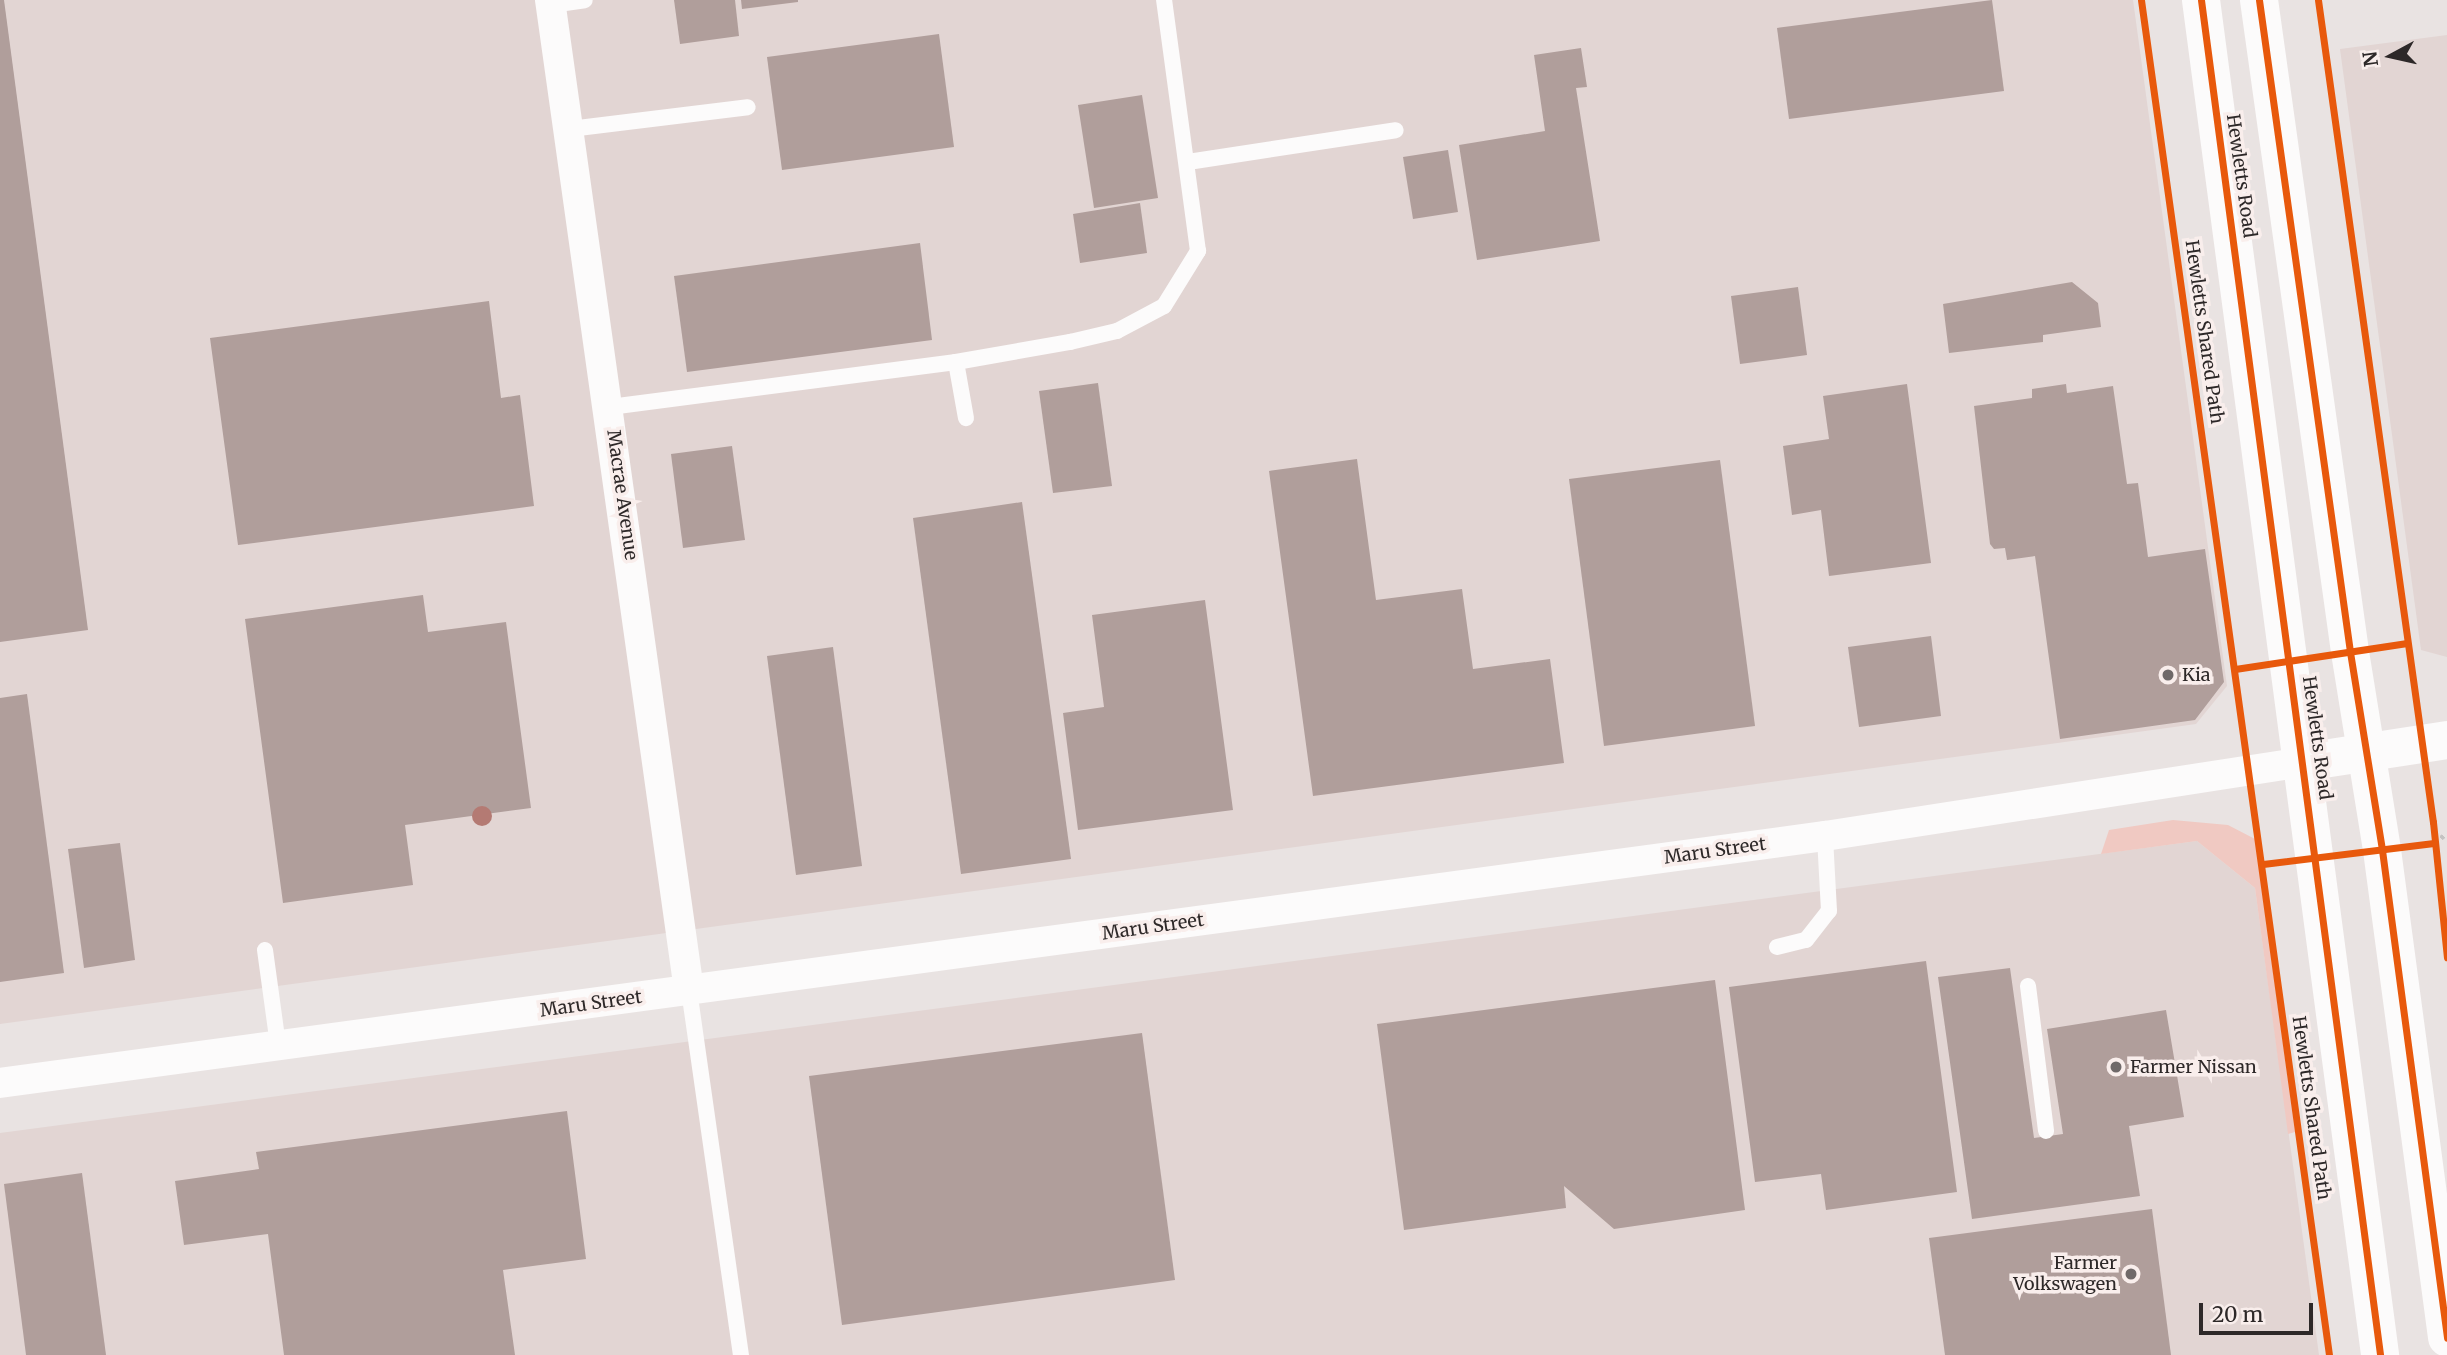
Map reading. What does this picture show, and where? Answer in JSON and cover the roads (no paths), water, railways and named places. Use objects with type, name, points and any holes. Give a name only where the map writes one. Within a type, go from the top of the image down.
[{"type":"main road","name":"Hewletts Road","points":[[2202,0],[2380,1355]]},
{"type":"main road","points":[[2259,0],[2382,850],[2447,1338]]},
{"type":"main road","points":[[2304,762],[2447,740]]},
{"type":"street","name":"Macrae Avenue","points":[[550,2],[610,407],[689,990]]},
{"type":"street","name":"Maru Street","points":[[0,1083],[1825,836],[2304,762]]},
{"type":"lane","points":[[550,2],[585,0]]},
{"type":"lane","points":[[610,407],[956,362],[1117,331],[1164,306],[1198,251],[1164,0]]},
{"type":"lane","points":[[569,129],[748,107]]},
{"type":"lane","points":[[1188,162],[1396,130]]},
{"type":"lane","points":[[956,362],[966,418]]},
{"type":"lane","points":[[1777,947],[1806,940],[1829,911],[1825,836]]},
{"type":"lane","points":[[265,950],[278,1045]]},
{"type":"lane","points":[[2028,986],[2046,1131]]},
{"type":"lane","points":[[689,990],[741,1355]]},
{"type":"place","name":"Kia","points":[[2168,675]]},
{"type":"place","name":"Farmer Nissan","points":[[2116,1067]]},
{"type":"place","name":"Farmer Volkswagen","points":[[2131,1274]]}]
